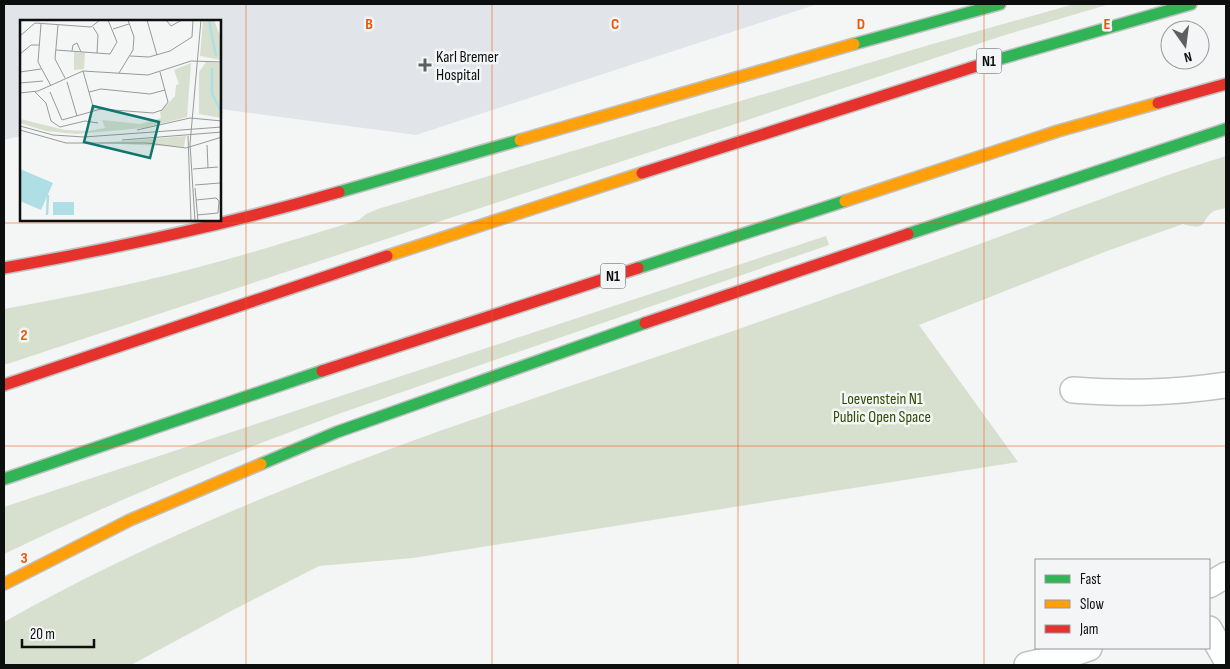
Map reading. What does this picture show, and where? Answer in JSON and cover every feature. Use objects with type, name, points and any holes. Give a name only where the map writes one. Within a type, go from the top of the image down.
[{"type":"highway","points":[[4,268],[109,249],[200,229],[297,204],[1000,4]]},
{"type":"highway","name":"N1","points":[[4,384],[298,285],[808,119],[1025,50],[1191,4]]},
{"type":"highway","name":"N1","points":[[4,479],[333,368],[1058,131],[1226,84]]},
{"type":"highway","points":[[4,584],[130,520],[337,432],[632,328],[1066,181],[1226,129]]},
{"type":"street","points":[[1073,390],[1165,393],[1226,385]]},
{"type":"street","points":[[1210,584],[1226,575]]},
{"type":"street","points":[[1210,631],[1226,659]]},
{"type":"street","points":[[1027,665],[1087,649]]},
{"type":"shaded area","name":"Karl Bremer Hospital","points":[[4,4],[818,4],[416,135],[221,109],[221,20],[20,20],[20,136],[4,140]]},
{"type":"green space","points":[[1074,4],[1110,4],[1002,36],[4,365],[4,309],[127,284],[240,256],[359,220],[366,214],[381,208],[929,45]]},
{"type":"green space","name":"Loevenstein N1 Public Open Space","points":[[1226,156],[1226,208],[1214,211],[1201,226],[1183,224],[1107,251],[919,325],[1018,462],[413,558],[319,566],[131,665],[4,665],[4,622],[91,576],[180,533],[271,495],[456,425],[736,330]]},
{"type":"green space","points":[[826,236],[829,245],[344,412],[258,444],[130,497],[4,554],[4,507]]},
{"type":"traffic: fast","points":[[854,44],[1000,4]]},
{"type":"traffic: fast","points":[[989,62],[1191,4]]},
{"type":"traffic: fast","points":[[908,234],[1226,129]]},
{"type":"traffic: fast","points":[[339,192],[520,140]]},
{"type":"traffic: fast","points":[[638,268],[845,201]]},
{"type":"traffic: fast","points":[[261,464],[337,432],[645,323]]},
{"type":"traffic: fast","points":[[4,479],[322,371]]},
{"type":"traffic: slow","points":[[520,140],[854,44]]},
{"type":"traffic: slow","points":[[845,201],[1058,131],[1158,103]]},
{"type":"traffic: slow","points":[[387,256],[642,173]]},
{"type":"traffic: slow","points":[[4,584],[130,520],[261,464]]},
{"type":"traffic: jam","points":[[642,173],[989,62]]},
{"type":"traffic: jam","points":[[1158,103],[1226,84]]},
{"type":"traffic: jam","points":[[4,268],[173,234],[256,215],[339,192]]},
{"type":"traffic: jam","points":[[645,323],[908,234]]},
{"type":"traffic: jam","points":[[4,385],[387,256]]},
{"type":"traffic: jam","points":[[322,371],[638,268]]},
{"type":"place","name":"Karl Bremer Hospital","points":[[425,65]]}]
